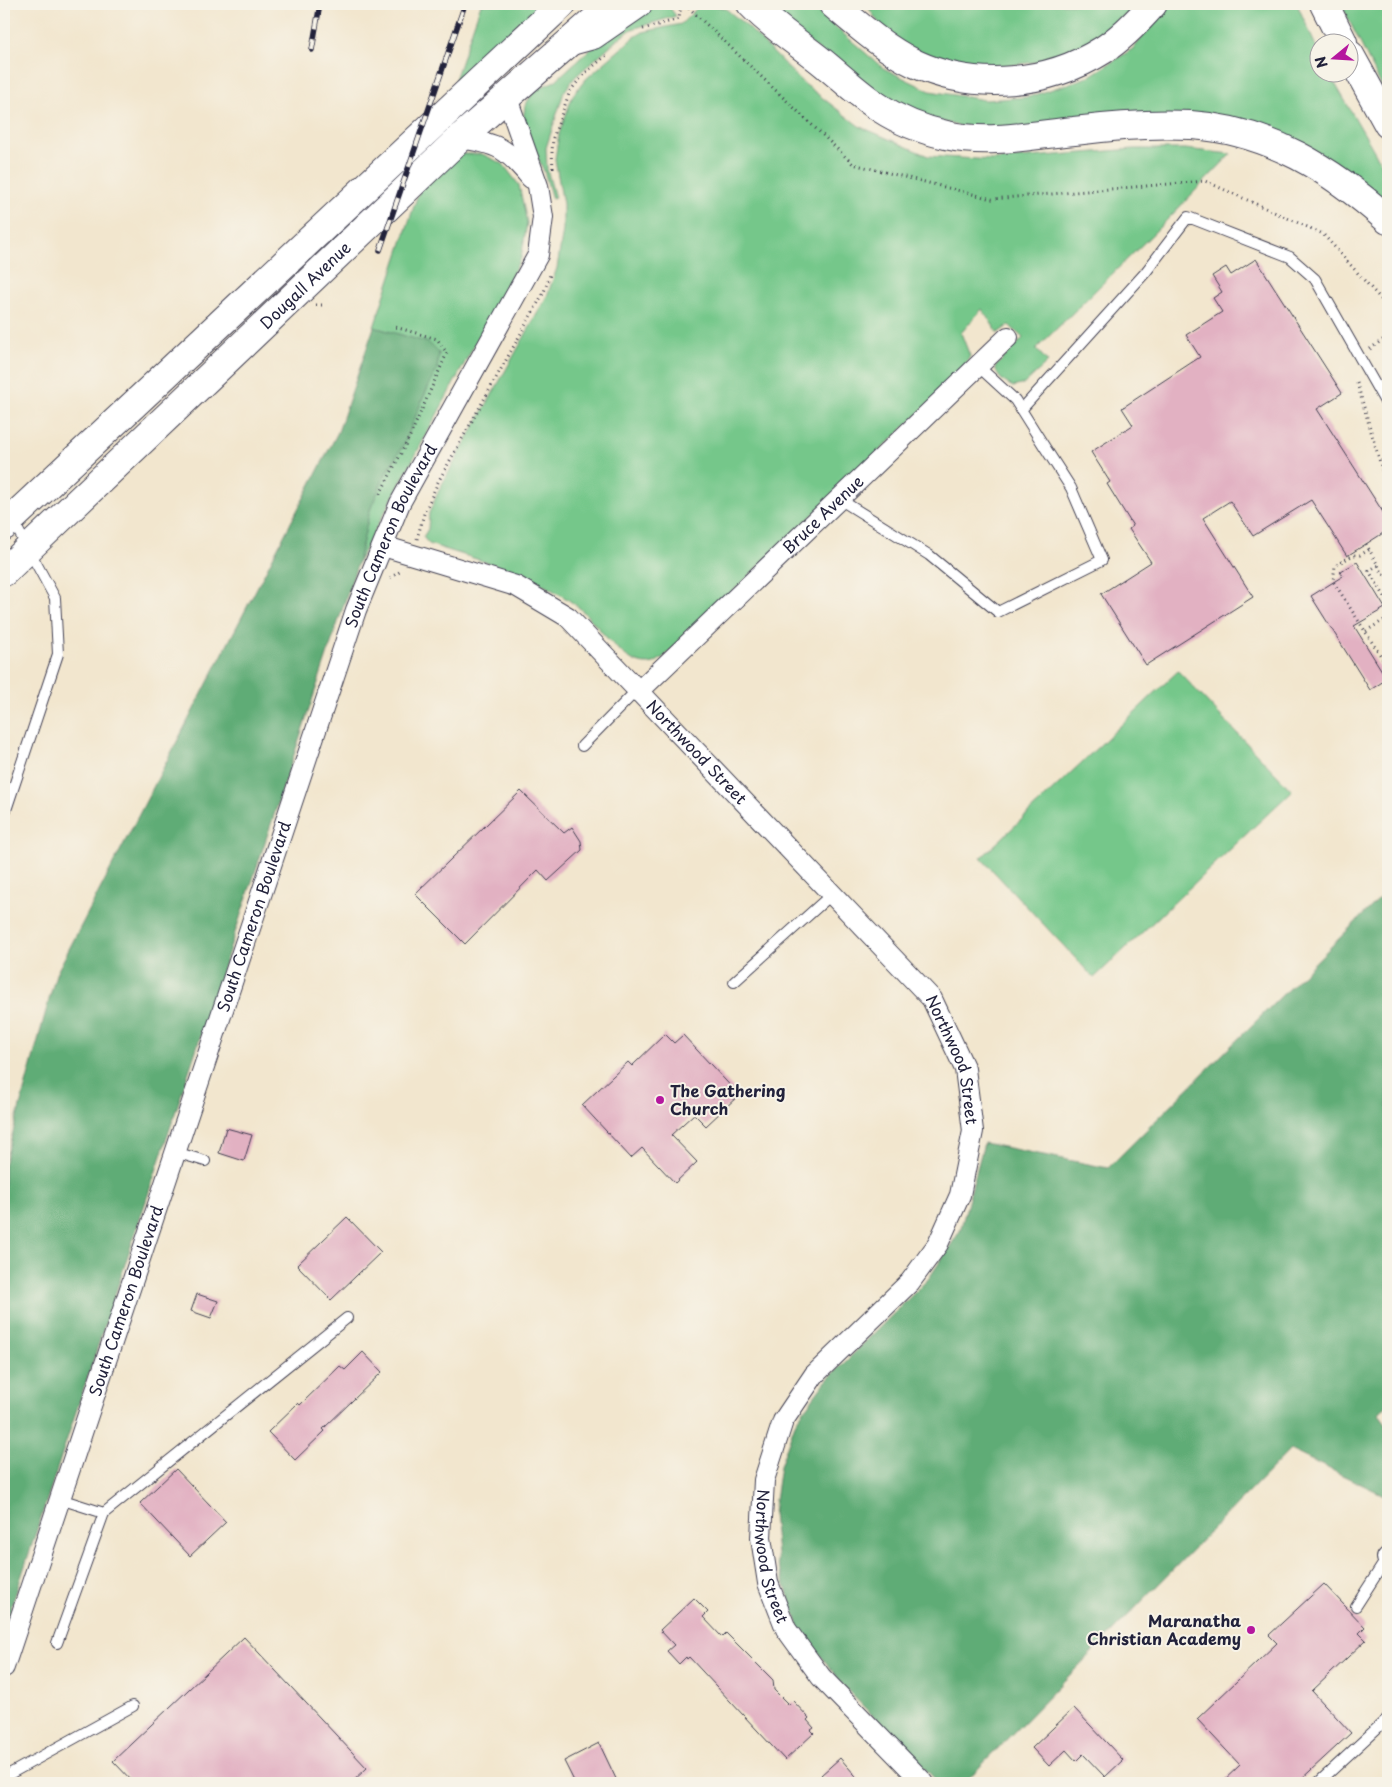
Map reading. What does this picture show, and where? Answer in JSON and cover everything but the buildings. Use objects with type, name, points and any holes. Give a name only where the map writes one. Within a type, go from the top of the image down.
[{"type":"main road","name":"Dougall Avenue","points":[[8,522],[562,4]]},
{"type":"main road","name":"Dougall Avenue","points":[[4,572],[460,138],[613,4]]},
{"type":"main road","points":[[571,41],[593,35],[638,4]]},
{"type":"main road","points":[[736,4],[758,12],[880,108],[924,129],[948,136],[973,139],[1107,127],[1157,125],[1193,125],[1234,131],[1272,144],[1320,167],[1342,182],[1388,220]]},
{"type":"main road","points":[[833,4],[867,32],[897,53],[936,72],[960,78],[1002,81],[1047,74],[1088,59],[1123,35],[1153,4]]},
{"type":"main road","points":[[854,4],[867,32]]},
{"type":"main road","points":[[1324,4],[1338,32]]},
{"type":"main road","points":[[1360,73],[1388,124]]},
{"type":"street","name":"South Cameron Boulevard","points":[[4,1667],[356,610],[400,503],[538,255],[543,217],[538,186],[507,98]]},
{"type":"street","points":[[460,138],[486,142],[501,148],[519,163],[538,186]]},
{"type":"street","name":"Bruce Avenue","points":[[638,691],[1008,337]]},
{"type":"street","name":"Northwood Street","points":[[383,546],[516,586],[568,617],[932,999],[965,1069],[973,1131],[960,1195],[938,1244],[910,1282],[814,1375],[783,1421],[764,1480],[762,1538],[768,1582],[786,1629],[821,1677],[924,1783]]},
{"type":"lane","points":[[1022,410],[1145,273],[1188,217],[1290,257],[1315,279],[1388,407]]},
{"type":"lane","points":[[839,499],[929,555],[998,612],[1102,560],[1071,488],[1022,410],[1015,400],[978,366]]},
{"type":"lane","points":[[4,816],[58,654],[55,598],[29,548],[8,522]]},
{"type":"lane","points":[[582,746],[638,691]]},
{"type":"lane","points":[[734,982],[832,894]]},
{"type":"lane","points":[[175,1152],[205,1160]]},
{"type":"lane","points":[[57,1643],[104,1513],[347,1318]]},
{"type":"lane","points":[[60,1498],[104,1513]]},
{"type":"lane","points":[[1356,1606],[1388,1557]]},
{"type":"lane","points":[[4,1777],[133,1706]]},
{"type":"lane","points":[[1318,1783],[1388,1718]]},
{"type":"path","points":[[685,4],[853,164],[992,199],[1205,182],[1323,234],[1388,307]]},
{"type":"path","points":[[380,494],[411,434],[447,353],[437,340],[395,327]]},
{"type":"path","points":[[1369,349],[1388,336]]},
{"type":"path","points":[[1355,376],[1388,490]]},
{"type":"path","points":[[1382,510],[1388,507]]},
{"type":"path","points":[[1366,544],[1384,574],[1388,576]]},
{"type":"path","points":[[1369,550],[1360,555],[1353,555],[1335,566],[1334,581],[1386,664]]},
{"type":"path","points":[[1378,565],[1369,571],[1388,602]]},
{"type":"path","points":[[1366,631],[1384,620],[1388,612]]},
{"type":"green space","points":[[481,4],[545,4],[451,91]]},
{"type":"green space","points":[[655,4],[667,4],[676,16],[632,29],[575,77],[564,92],[546,148],[547,169],[555,198],[552,199],[544,171],[527,134],[523,120],[525,106],[532,94],[539,88],[555,81],[621,21],[642,8]]},
{"type":"green space","points":[[701,4],[710,4],[726,9],[749,28],[802,82],[859,126],[928,156],[992,160],[1134,149],[1185,149],[1231,154],[1036,349],[1048,362],[1024,384],[1013,387],[1001,379],[995,367],[1023,338],[1009,325],[998,333],[982,309],[961,333],[970,356],[960,374],[664,657],[654,663],[643,664],[622,653],[585,613],[560,595],[524,576],[429,544],[423,537],[428,529],[429,513],[440,488],[547,296],[557,268],[563,230],[563,204],[555,159],[559,134],[573,95],[586,79],[633,38],[643,32],[681,24]]},
{"type":"green space","points":[[761,4],[809,4],[883,68],[930,91],[985,100],[1029,97],[1088,77],[1134,48],[1168,4],[1297,4],[1310,33],[1310,82],[1334,82],[1388,175],[1388,211],[1286,141],[959,126],[917,115],[853,78]]},
{"type":"green space","points":[[866,4],[1134,4],[1127,14],[1085,44],[1037,62],[977,69],[915,52],[882,28]]},
{"type":"green space","points":[[1341,4],[1388,4],[1388,99],[1360,42],[1360,32],[1355,32]]},
{"type":"green space","points":[[457,154],[482,154],[503,164],[519,185],[527,223],[521,258],[358,562],[370,510],[386,473],[405,442],[437,369],[439,353],[429,343],[374,327],[420,188]]},
{"type":"green space","points":[[374,327],[429,343],[439,353],[437,369],[405,442],[386,473],[370,510],[358,562],[4,1629],[4,1165],[56,974],[338,432]]},
{"type":"green space","points":[[1178,671],[1292,791],[1094,978],[981,858]]},
{"type":"green space","points":[[1388,890],[1388,1404],[1379,1414],[1388,1426],[1388,1497],[1290,1450],[964,1783],[939,1783],[846,1689],[799,1627],[778,1565],[773,1513],[780,1466],[796,1421],[826,1381],[929,1278],[960,1231],[984,1143],[1108,1168]]},
{"type":"railway","points":[[312,50],[320,4]]},
{"type":"railway","points":[[380,250],[465,4]]},
{"type":"place","name":"The Gathering Church","points":[[660,1100]]},
{"type":"place","name":"Maranatha Christian Academy","points":[[1251,1630]]}]
